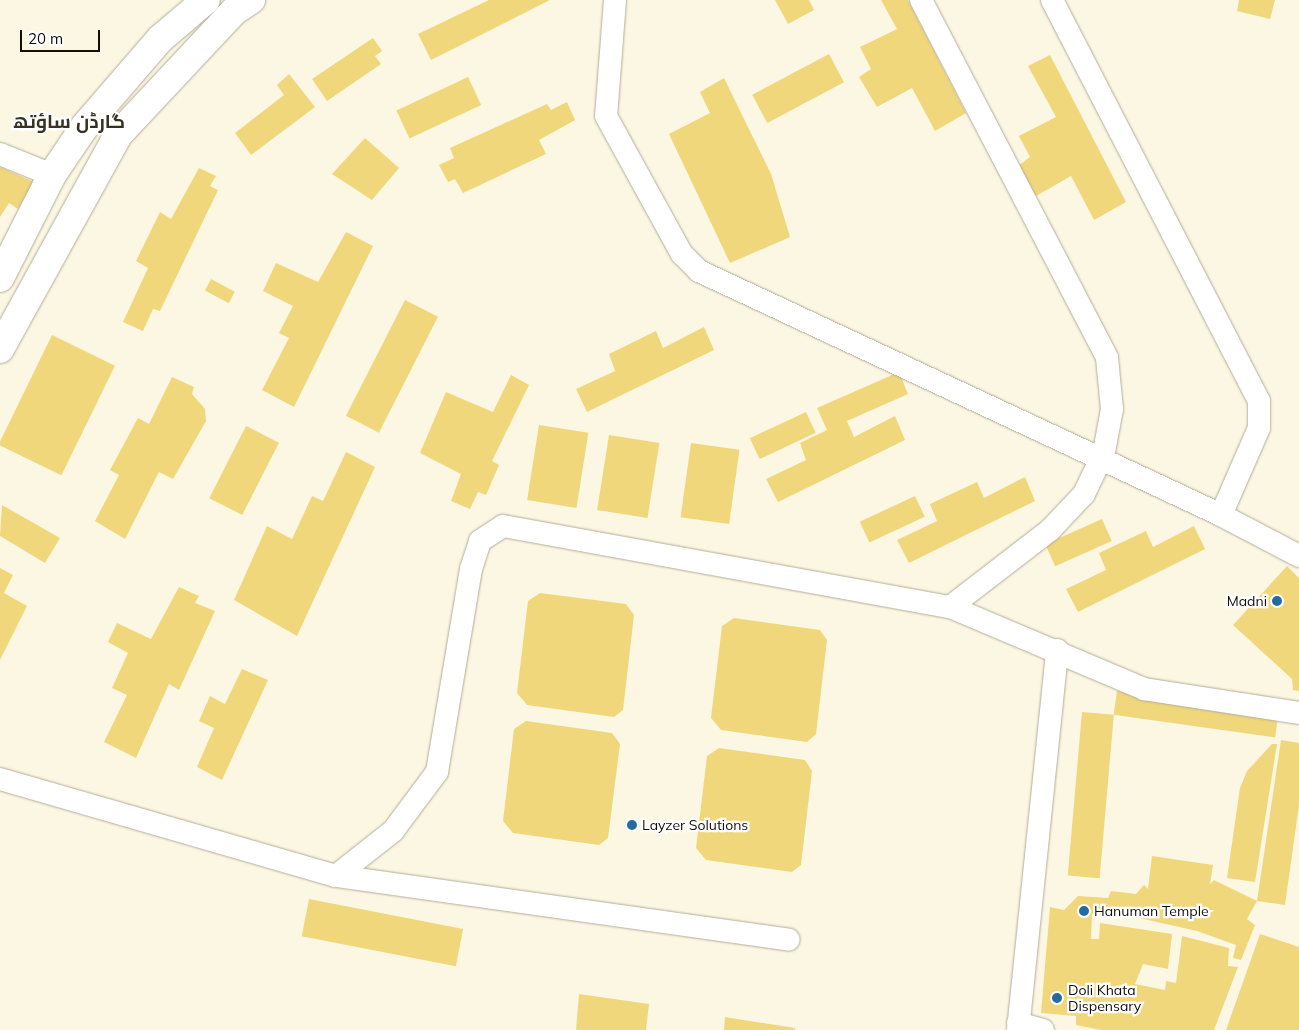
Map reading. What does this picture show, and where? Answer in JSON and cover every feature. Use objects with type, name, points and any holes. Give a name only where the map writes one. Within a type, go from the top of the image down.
[{"type":"main road","points":[[0,278],[52,175],[120,84],[160,39],[206,0]]},
{"type":"main road","points":[[0,348],[118,135],[233,12],[251,0]]},
{"type":"street","points":[[615,0],[606,116],[682,254],[699,271],[1221,515],[1299,556]]},
{"type":"street","points":[[921,0],[1107,358],[1112,409],[1101,459],[1084,494],[1050,530],[950,607]]},
{"type":"street","points":[[1052,0],[1259,400],[1259,428],[1221,515]]},
{"type":"street","points":[[0,154],[52,175]]},
{"type":"street","points":[[336,876],[393,830],[437,772],[471,569],[480,541],[503,526],[950,607],[1057,650],[1144,690],[1299,713]]},
{"type":"street","points":[[1043,1030],[1018,1027],[1057,650]]},
{"type":"street","points":[[0,779],[336,876],[789,940]]},
{"type":"building","points":[[489,0],[550,0],[431,60],[418,34]]},
{"type":"building","points":[[775,0],[809,0],[814,10],[788,24]]},
{"type":"building","points":[[881,0],[908,0],[966,113],[935,131],[912,88],[877,107],[859,77],[871,69],[860,47],[897,29]]},
{"type":"building","points":[[1239,0],[1275,0],[1270,19],[1237,11]]},
{"type":"building","points":[[373,38],[382,51],[375,56],[381,64],[327,101],[312,79]]},
{"type":"building","points":[[829,54],[844,82],[767,123],[752,95]]},
{"type":"building","points":[[1050,55],[1126,202],[1094,220],[1071,176],[1036,196],[1018,166],[1030,157],[1019,136],[1056,117],[1028,66]]},
{"type":"building","points":[[289,74],[315,107],[251,155],[235,133],[284,95],[277,85]]},
{"type":"building","points":[[468,77],[481,105],[410,138],[396,110]]},
{"type":"building","points":[[724,78],[771,174],[790,237],[730,263],[669,134],[710,113],[700,92]]},
{"type":"building","points":[[567,102],[575,120],[539,140],[546,154],[463,193],[455,179],[448,182],[439,165],[454,158],[450,148],[547,104],[551,110]]},
{"type":"building","points":[[365,138],[399,168],[372,200],[332,174]]},
{"type":"building","points":[[0,167],[34,182],[18,209],[9,203],[0,217]]},
{"type":"building","points":[[199,168],[216,176],[210,186],[218,190],[160,311],[153,309],[143,331],[123,322],[148,268],[136,261],[160,212],[171,219]]},
{"type":"building","points":[[346,232],[373,246],[294,407],[262,390],[289,338],[279,333],[293,306],[263,291],[276,263],[318,282]]},
{"type":"building","points":[[211,279],[235,292],[229,303],[205,290]]},
{"type":"building","points":[[405,300],[438,317],[379,433],[346,416]]},
{"type":"building","points":[[704,327],[714,350],[587,412],[576,389],[615,371],[609,354],[656,331],[663,348]]},
{"type":"building","points":[[52,335],[115,366],[61,475],[0,445],[0,442]]},
{"type":"building","points":[[899,372],[908,394],[847,421],[854,437],[895,416],[905,440],[778,502],[766,479],[806,460],[800,443],[827,430],[817,408]]},
{"type":"building","points":[[511,375],[529,385],[492,461],[499,465],[486,495],[478,492],[470,509],[451,501],[461,474],[420,453],[446,392],[493,412]]},
{"type":"building","points":[[172,377],[194,387],[192,394],[205,409],[206,421],[173,479],[159,472],[125,539],[95,521],[119,475],[110,470],[138,418],[149,424]]},
{"type":"building","points":[[806,412],[816,433],[760,459],[750,438]]},
{"type":"building","points":[[539,425],[588,433],[576,508],[527,500]]},
{"type":"building","points":[[246,426],[279,443],[242,515],[209,498]]},
{"type":"building","points":[[609,435],[659,443],[647,518],[597,510]]},
{"type":"building","points":[[691,443],[740,450],[729,524],[681,517]]},
{"type":"building","points":[[346,452],[375,467],[297,636],[234,600],[267,526],[292,539],[312,496],[323,501]]},
{"type":"building","points":[[1025,477],[1035,501],[909,563],[897,540],[937,521],[930,504],[977,482],[984,498]]},
{"type":"building","points":[[915,496],[925,517],[869,543],[860,522]]},
{"type":"building","points":[[2,505],[60,538],[45,563],[0,536]]},
{"type":"building","points":[[1102,519],[1112,541],[1055,566],[1045,544]]},
{"type":"building","points":[[1194,526],[1205,549],[1078,612],[1066,589],[1106,570],[1099,553],[1146,531],[1153,547]]},
{"type":"building","name":"Madni","points":[[1287,566],[1299,578],[1299,691],[1293,690],[1292,679],[1233,625]]},
{"type":"building","points":[[0,568],[13,575],[4,593],[27,606],[0,660]]},
{"type":"building","points":[[179,587],[199,596],[195,603],[215,611],[179,690],[169,684],[136,758],[104,742],[127,695],[112,688],[128,653],[108,642],[117,623],[151,639]]},
{"type":"building","points":[[540,593],[626,604],[634,615],[623,710],[614,717],[527,705],[517,693],[528,601]]},
{"type":"building","points":[[734,618],[820,630],[827,640],[816,734],[807,742],[721,730],[711,718],[722,626]]},
{"type":"building","points":[[242,669],[268,680],[222,780],[197,767],[214,728],[199,721],[210,696],[225,704]]},
{"type":"building","points":[[1117,691],[1278,714],[1275,737],[1114,715]]},
{"type":"building","points":[[1082,712],[1114,715],[1100,878],[1068,875]]},
{"type":"building","points":[[526,721],[612,733],[620,744],[608,838],[599,845],[513,833],[503,821],[514,729]]},
{"type":"building","points":[[1281,740],[1299,743],[1299,805],[1285,905],[1257,901]]},
{"type":"building","points":[[1272,744],[1277,744],[1255,882],[1227,878],[1240,788],[1247,771]]},
{"type":"building","points":[[719,748],[805,760],[812,771],[801,865],[792,872],[706,860],[696,848],[707,756]]},
{"type":"building","points":[[1152,856],[1213,865],[1210,884],[1214,880],[1257,901],[1247,919],[1255,925],[1241,960],[1233,958],[1236,945],[1197,931],[1135,917],[1092,914],[1091,939],[1099,939],[1100,923],[1172,934],[1168,969],[1143,964],[1135,984],[1165,990],[1166,981],[1176,983],[1182,936],[1229,948],[1228,966],[1238,967],[1214,1030],[1101,1030],[1076,1025],[1076,1016],[1041,1013],[1050,907],[1064,910],[1078,896],[1108,898],[1111,891],[1136,894],[1144,885],[1148,889]]},
{"type":"building","points":[[309,899],[463,929],[456,966],[302,936]]},
{"type":"building","points":[[1260,934],[1299,947],[1299,1030],[1226,1030]]},
{"type":"building","points":[[579,994],[649,1004],[646,1030],[576,1030]]},
{"type":"building","points":[[725,1017],[795,1028],[795,1030],[724,1030]]},
{"type":"place","name":"Madni","points":[[1277,601]]},
{"type":"place","name":"Layzer Solutions","points":[[632,825]]},
{"type":"place","name":"Hanuman Temple","points":[[1084,911]]},
{"type":"place","name":"Doli Khata Dispensary","points":[[1057,998]]},
{"type":"district","name":"گارڈن ساؤتھ","points":[[69,122]]}]
